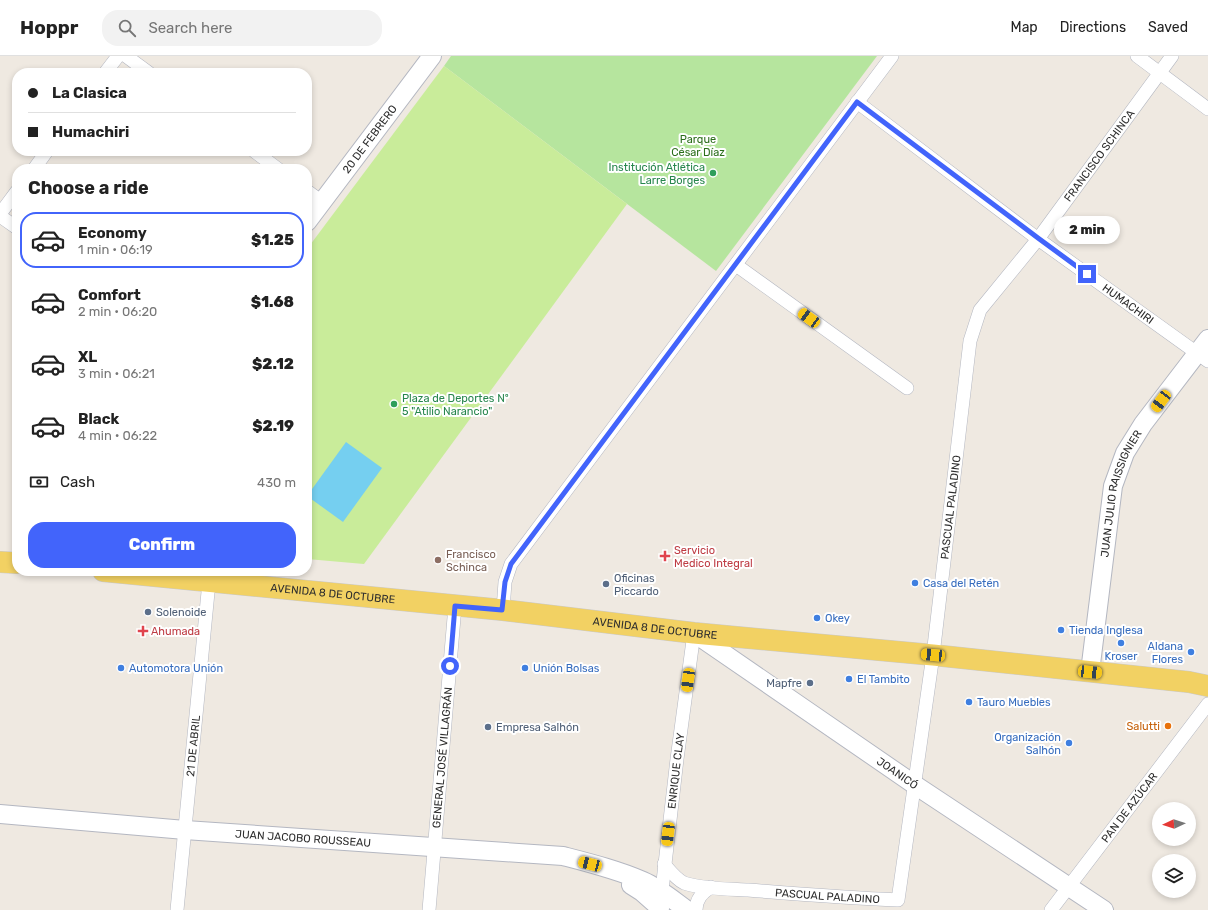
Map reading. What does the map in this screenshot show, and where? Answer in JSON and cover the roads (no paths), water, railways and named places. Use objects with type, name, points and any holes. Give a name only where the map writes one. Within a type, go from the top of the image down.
[{"type":"main road","points":[[0,562],[12,563]]},
{"type":"main road","name":"AVENIDA 8 DE OCTUBRE","points":[[151,576],[502,610],[694,633],[933,655],[1189,682],[1208,686]]},
{"type":"street","points":[[109,68],[118,56]]},
{"type":"street","points":[[126,56],[142,68]]},
{"type":"street","name":"20 DE FEBRERO","points":[[312,215],[432,56]]},
{"type":"street","points":[[502,610],[505,582],[511,564],[892,56]]},
{"type":"street","points":[[1137,56],[1208,108]]},
{"type":"street","name":"FRANCISCO SCHINCA","points":[[980,310],[1038,238],[1172,56]]},
{"type":"street","name":"HUMACHIRI","points":[[857,102],[1038,238],[1202,357]]},
{"type":"street","points":[[261,156],[271,164]]},
{"type":"street","points":[[312,195],[322,202]]},
{"type":"street","points":[[12,198],[0,215],[12,224]]},
{"type":"street","points":[[736,265],[907,388]]},
{"type":"street","name":"PASCUAL PALADINO","points":[[664,864],[675,877],[690,884],[711,887],[898,900],[933,655],[970,341],[980,310]]},
{"type":"street","name":"JUAN JULIO RAISSIGNIER","points":[[1090,672],[1113,486],[1125,453],[1143,424],[1202,357],[1208,338]]},
{"type":"street","name":"21 DE ABRIL","points":[[177,910],[209,582]]},
{"type":"street","name":"GENERAL JOSÉ VILLAGRÁN","points":[[428,910],[455,606]]},
{"type":"street","name":"JOANICÓ","points":[[694,633],[915,785],[1104,910]]},
{"type":"street","name":"ENRIQUE CLAY","points":[[660,903],[694,633]]},
{"type":"street","name":"PAN DE AZÚCAR","points":[[1051,910],[1208,704]]},
{"type":"street","name":"JUAN JACOBO ROUSSEAU","points":[[0,814],[185,830],[563,856],[643,881],[660,903],[687,910]]},
{"type":"street","points":[[696,910],[696,905],[699,898],[711,887]]},
{"type":"water","points":[[346,442],[382,468],[343,522],[312,500],[312,489]]},
{"type":"place","name":"Institución Atlética Larre Borges","points":[[713,173]]},
{"type":"place","name":"Plaza de Deportes Nº 5 \"Atilio Narancio\"","points":[[394,404]]},
{"type":"place","name":"Servicio Medico Integral","points":[[665,556]]},
{"type":"place","name":"Francisco Schinca","points":[[438,560]]},
{"type":"place","name":"Casa del Retén","points":[[915,583]]},
{"type":"place","name":"Oficinas Piccardo","points":[[606,584]]},
{"type":"place","name":"Solenoide","points":[[148,612]]},
{"type":"place","name":"Okey","points":[[817,618]]},
{"type":"place","name":"Tienda Inglesa","points":[[1061,630]]},
{"type":"place","name":"Ahumada","points":[[143,631]]},
{"type":"place","name":"Kroser","points":[[1121,643]]},
{"type":"place","name":"Aldana Flores","points":[[1191,652]]},
{"type":"place","name":"Automotora Unión","points":[[121,668]]},
{"type":"place","name":"Unión Bolsas","points":[[525,668]]},
{"type":"place","name":"El Tambito","points":[[849,679]]},
{"type":"place","name":"Mapfre","points":[[810,683]]},
{"type":"place","name":"Tauro Muebles","points":[[969,702]]},
{"type":"place","name":"Salutti","points":[[1168,726]]},
{"type":"place","name":"Empresa Salhón","points":[[488,727]]},
{"type":"place","name":"Organización Salhón","points":[[1069,743]]},
{"type":"park label","name":"Parque César Díaz","points":[[698,145]]}]
